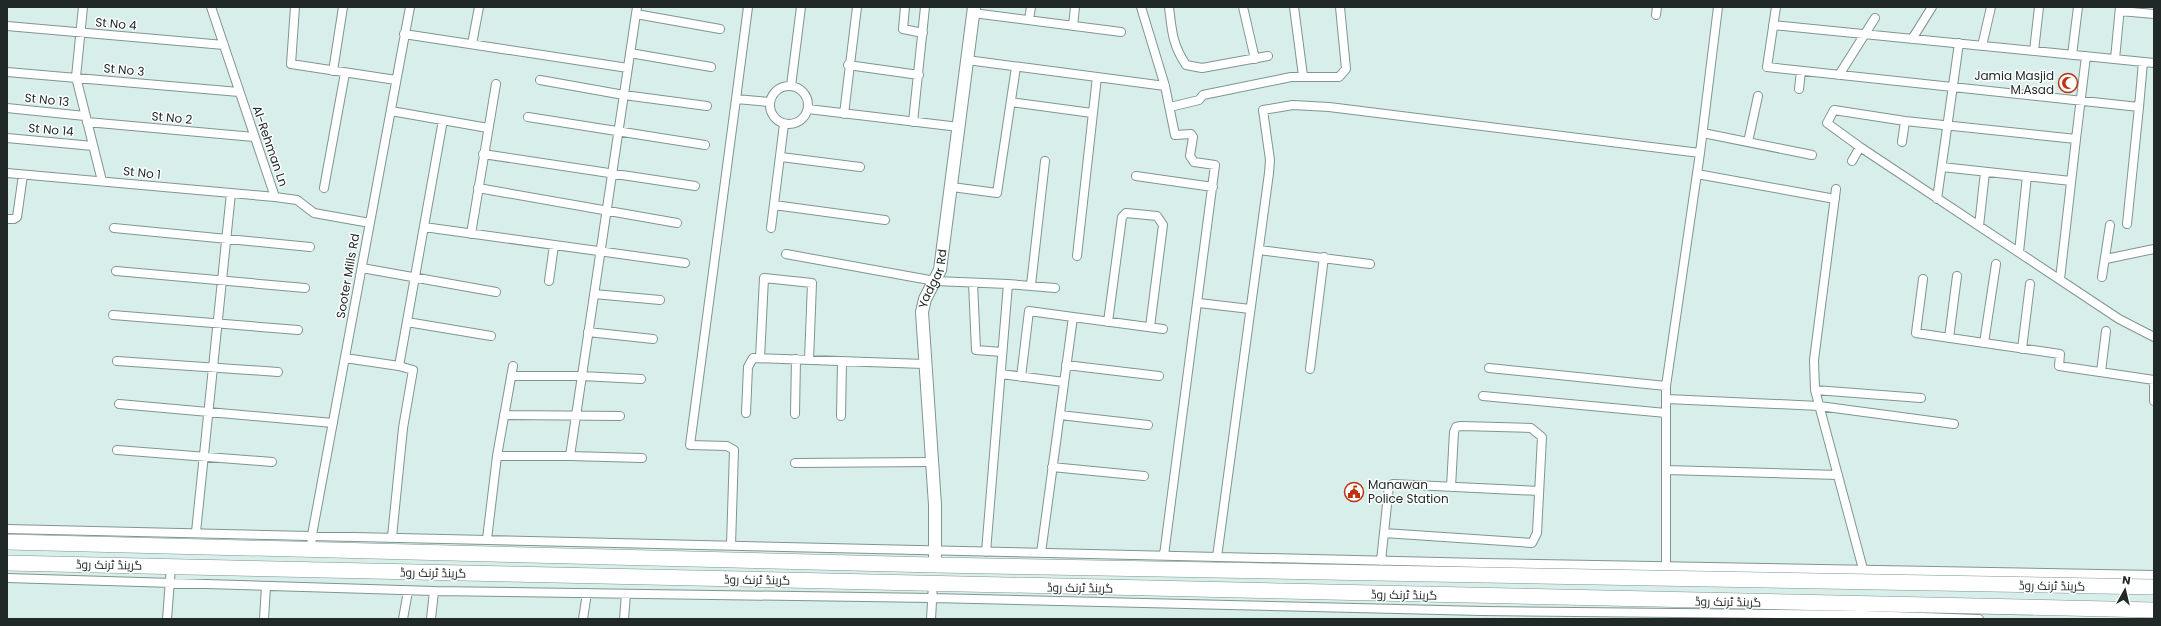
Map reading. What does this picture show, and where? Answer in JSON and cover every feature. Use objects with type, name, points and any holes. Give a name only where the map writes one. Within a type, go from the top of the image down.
[{"type":"highway","name":"گرینڈ ٹرنک روڈ","points":[[7,542],[261,549],[312,542],[935,558],[1210,570],[2154,587]]},
{"type":"highway","points":[[261,549],[262,569]]},
{"type":"highway","name":"گرینڈ ٹرنک روڈ","points":[[7,563],[262,569],[932,591],[1023,593],[1210,590],[1353,601],[1864,610],[1914,615],[2154,610]]},
{"type":"highway","points":[[1210,570],[1210,590]]},
{"type":"street","points":[[83,7],[76,77],[102,181]]},
{"type":"street","name":"Al-Rehman Ln","points":[[211,7],[274,198],[297,200],[314,213],[370,223]]},
{"type":"street","points":[[295,7],[291,64],[396,80]]},
{"type":"street","points":[[333,71],[343,7]]},
{"type":"street","name":"Sooter Mills Rd","points":[[312,542],[332,424],[410,7]]},
{"type":"street","points":[[472,44],[479,7]]},
{"type":"street","points":[[731,545],[734,450],[727,446],[690,445],[748,7]]},
{"type":"street","points":[[791,86],[801,7]]},
{"type":"street","points":[[844,114],[848,65],[857,7]]},
{"type":"street","points":[[905,7],[903,29],[923,33]]},
{"type":"street","points":[[913,122],[925,7]]},
{"type":"street","points":[[1029,20],[1031,7]]},
{"type":"street","points":[[1073,26],[1075,7]]},
{"type":"street","points":[[1141,7],[1165,86],[1175,134],[1191,134],[1190,156],[1194,162],[1215,165],[1199,303],[1164,555]]},
{"type":"street","points":[[1169,7],[1171,33],[1177,51],[1186,65],[1202,68],[1268,56]]},
{"type":"street","points":[[1243,7],[1255,59]]},
{"type":"street","points":[[1294,7],[1303,76]]},
{"type":"street","points":[[1170,107],[1199,100],[1202,95],[1291,77],[1339,77],[1344,74],[1346,69],[1340,7]]},
{"type":"street","points":[[1666,566],[1666,386],[1703,133],[1718,7]]},
{"type":"street","points":[[1776,7],[1767,67],[2139,107]]},
{"type":"street","points":[[1912,39],[1930,9],[1921,7]]},
{"type":"street","points":[[1982,46],[1991,7]]},
{"type":"street","points":[[2034,51],[2039,7]]},
{"type":"street","points":[[2072,55],[2078,7]]},
{"type":"street","points":[[2115,59],[2120,9],[2154,14]]},
{"type":"street","points":[[973,10],[1029,20],[1121,32]]},
{"type":"street","name":"Yadgar Rd","points":[[935,558],[935,505],[924,364],[922,312],[925,299],[940,270],[960,127],[973,10]]},
{"type":"street","points":[[570,456],[637,11],[720,29]]},
{"type":"street","points":[[1839,75],[1875,18]]},
{"type":"street","points":[[1773,25],[2154,63]]},
{"type":"street","name":"St No 4","points":[[7,26],[224,46]]},
{"type":"street","points":[[404,34],[628,68]]},
{"type":"street","points":[[1937,199],[1959,44]]},
{"type":"street","points":[[630,52],[711,67]]},
{"type":"street","points":[[2060,279],[2086,56]]},
{"type":"street","points":[[967,60],[1165,86]]},
{"type":"street","points":[[2127,224],[2143,62]]},
{"type":"street","points":[[848,65],[919,75]]},
{"type":"street","points":[[952,187],[997,193],[1016,67]]},
{"type":"street","points":[[1798,89],[1801,71]]},
{"type":"street","name":"St No 3","points":[[7,72],[238,92]]},
{"type":"street","points":[[324,188],[345,72]]},
{"type":"street","points":[[1077,256],[1097,77]]},
{"type":"street","points":[[540,80],[624,95],[707,106]]},
{"type":"street","points":[[470,234],[496,84]]},
{"type":"street","points":[[785,86],[791,86],[802,92],[808,103],[808,109],[806,115],[796,123],[784,124],[774,119],[769,108],[769,102],[774,92],[785,86]]},
{"type":"street","points":[[1748,142],[1758,96]]},
{"type":"street","points":[[736,98],[769,102]]},
{"type":"street","points":[[1011,102],[1092,113]]},
{"type":"street","points":[[1217,557],[1270,160],[1263,110],[1292,105],[1329,106],[1700,153]]},
{"type":"street","name":"St No 13","points":[[7,108],[86,119]]},
{"type":"street","points":[[808,109],[960,127]]},
{"type":"street","points":[[2076,139],[1905,121],[1834,110],[1828,124],[1937,199],[2130,326],[2154,338]]},
{"type":"street","points":[[391,111],[488,128]]},
{"type":"street","points":[[528,117],[705,145]]},
{"type":"street","name":"St No 2","points":[[86,119],[254,137]]},
{"type":"street","points":[[399,366],[443,120]]},
{"type":"street","points":[[1902,142],[1905,121]]},
{"type":"street","points":[[771,228],[784,124]]},
{"type":"street","points":[[1703,133],[1812,155]]},
{"type":"street","name":"St No 14","points":[[7,138],[93,146]]},
{"type":"street","points":[[1852,161],[1860,147]]},
{"type":"street","points":[[483,154],[695,186]]},
{"type":"street","points":[[780,157],[860,167]]},
{"type":"street","points":[[1031,286],[1045,160]]},
{"type":"street","points":[[1942,167],[2071,181]]},
{"type":"street","points":[[1979,226],[1986,172]]},
{"type":"street","name":"St No 1","points":[[7,173],[274,198]]},
{"type":"street","points":[[1697,174],[1835,199]]},
{"type":"street","points":[[7,219],[14,220],[17,217],[23,175]]},
{"type":"street","points":[[1136,176],[1213,187]]},
{"type":"street","points":[[2019,252],[2027,176]]},
{"type":"street","points":[[478,188],[677,223]]},
{"type":"street","points":[[1836,189],[1814,360],[1815,390],[1863,569]]},
{"type":"street","points":[[196,532],[231,193]]},
{"type":"street","points":[[774,205],[885,220]]},
{"type":"street","points":[[1108,322],[1122,217],[1126,213],[1157,216],[1163,225],[1150,327]]},
{"type":"street","points":[[2102,277],[2106,259],[2110,225]]},
{"type":"street","points":[[424,227],[685,263]]},
{"type":"street","points":[[114,228],[310,247]]},
{"type":"street","points":[[549,281],[554,245]]},
{"type":"street","points":[[2106,259],[2154,249]]},
{"type":"street","points":[[1259,250],[1370,264]]},
{"type":"street","points":[[786,254],[935,282],[1008,284],[1055,288]]},
{"type":"street","points":[[1310,369],[1324,257]]},
{"type":"street","points":[[1984,343],[1996,264]]},
{"type":"street","points":[[362,268],[496,292]]},
{"type":"street","points":[[116,271],[305,288]]},
{"type":"street","points":[[1949,338],[1957,276]]},
{"type":"street","points":[[760,358],[764,278],[812,283],[809,360]]},
{"type":"street","points":[[1923,279],[1916,333],[2060,354],[2059,366],[2154,380],[2154,401]]},
{"type":"street","points":[[973,283],[976,350],[1002,352]]},
{"type":"street","points":[[986,552],[1008,284]]},
{"type":"street","points":[[2022,349],[2030,284]]},
{"type":"street","points":[[594,294],[660,300]]},
{"type":"street","points":[[1199,303],[1250,309]]},
{"type":"street","points":[[1022,377],[1029,311],[1163,329]]},
{"type":"street","points":[[113,315],[298,330]]},
{"type":"street","points":[[1041,553],[1073,317]]},
{"type":"street","points":[[407,322],[491,336]]},
{"type":"street","points":[[2101,372],[2106,331]]},
{"type":"street","points":[[588,332],[653,339]]},
{"type":"street","points":[[345,358],[399,366],[413,370],[403,428],[392,537]]},
{"type":"street","points":[[746,413],[748,367],[753,358],[924,364]]},
{"type":"street","points":[[795,414],[796,360]]},
{"type":"street","points":[[117,361],[278,372]]},
{"type":"street","points":[[842,361],[842,416]]},
{"type":"street","points":[[1066,365],[1159,376]]},
{"type":"street","points":[[487,539],[497,456],[513,366]]},
{"type":"street","points":[[1489,368],[1666,386]]},
{"type":"street","points":[[1001,374],[1064,382]]},
{"type":"street","points":[[511,376],[581,376],[641,380]]},
{"type":"street","points":[[1815,390],[1921,398]]},
{"type":"street","points":[[1483,396],[1666,413]]},
{"type":"street","points":[[1666,399],[1819,406],[1954,424]]},
{"type":"street","points":[[119,404],[209,411],[332,424]]},
{"type":"street","points":[[504,415],[620,416]]},
{"type":"street","points":[[1060,415],[1148,424]]},
{"type":"street","points":[[1384,533],[1532,543],[1536,537],[1543,440],[1541,435],[1531,428],[1456,427],[1451,487]]},
{"type":"street","points":[[117,450],[272,462]]},
{"type":"street","points":[[497,456],[642,458]]},
{"type":"street","points":[[795,463],[931,462]]},
{"type":"street","points":[[1052,467],[1144,476]]},
{"type":"street","points":[[1666,470],[1838,475]]},
{"type":"street","points":[[1381,561],[1389,486],[1393,484],[1539,492]]},
{"type":"street","points":[[7,529],[196,532],[312,542],[392,537],[731,545],[935,558],[986,552],[1381,561],[2154,575]]},
{"type":"street","points":[[167,619],[171,567]]},
{"type":"street","points":[[7,578],[434,591],[626,594],[932,591],[931,619]]},
{"type":"street","points":[[264,619],[266,586]]},
{"type":"street","points":[[403,619],[408,590]]},
{"type":"street","points":[[431,619],[434,591]]},
{"type":"street","points":[[583,619],[587,593]]},
{"type":"street","points":[[1023,593],[1353,601]]},
{"type":"street","points":[[624,619],[626,594]]},
{"type":"street","points":[[1914,615],[1979,619]]},
{"type":"place","name":"Jamia Masjid M.Asad","points":[[2068,83]]},
{"type":"place","name":"Manawan Police Station","points":[[1354,492]]}]
